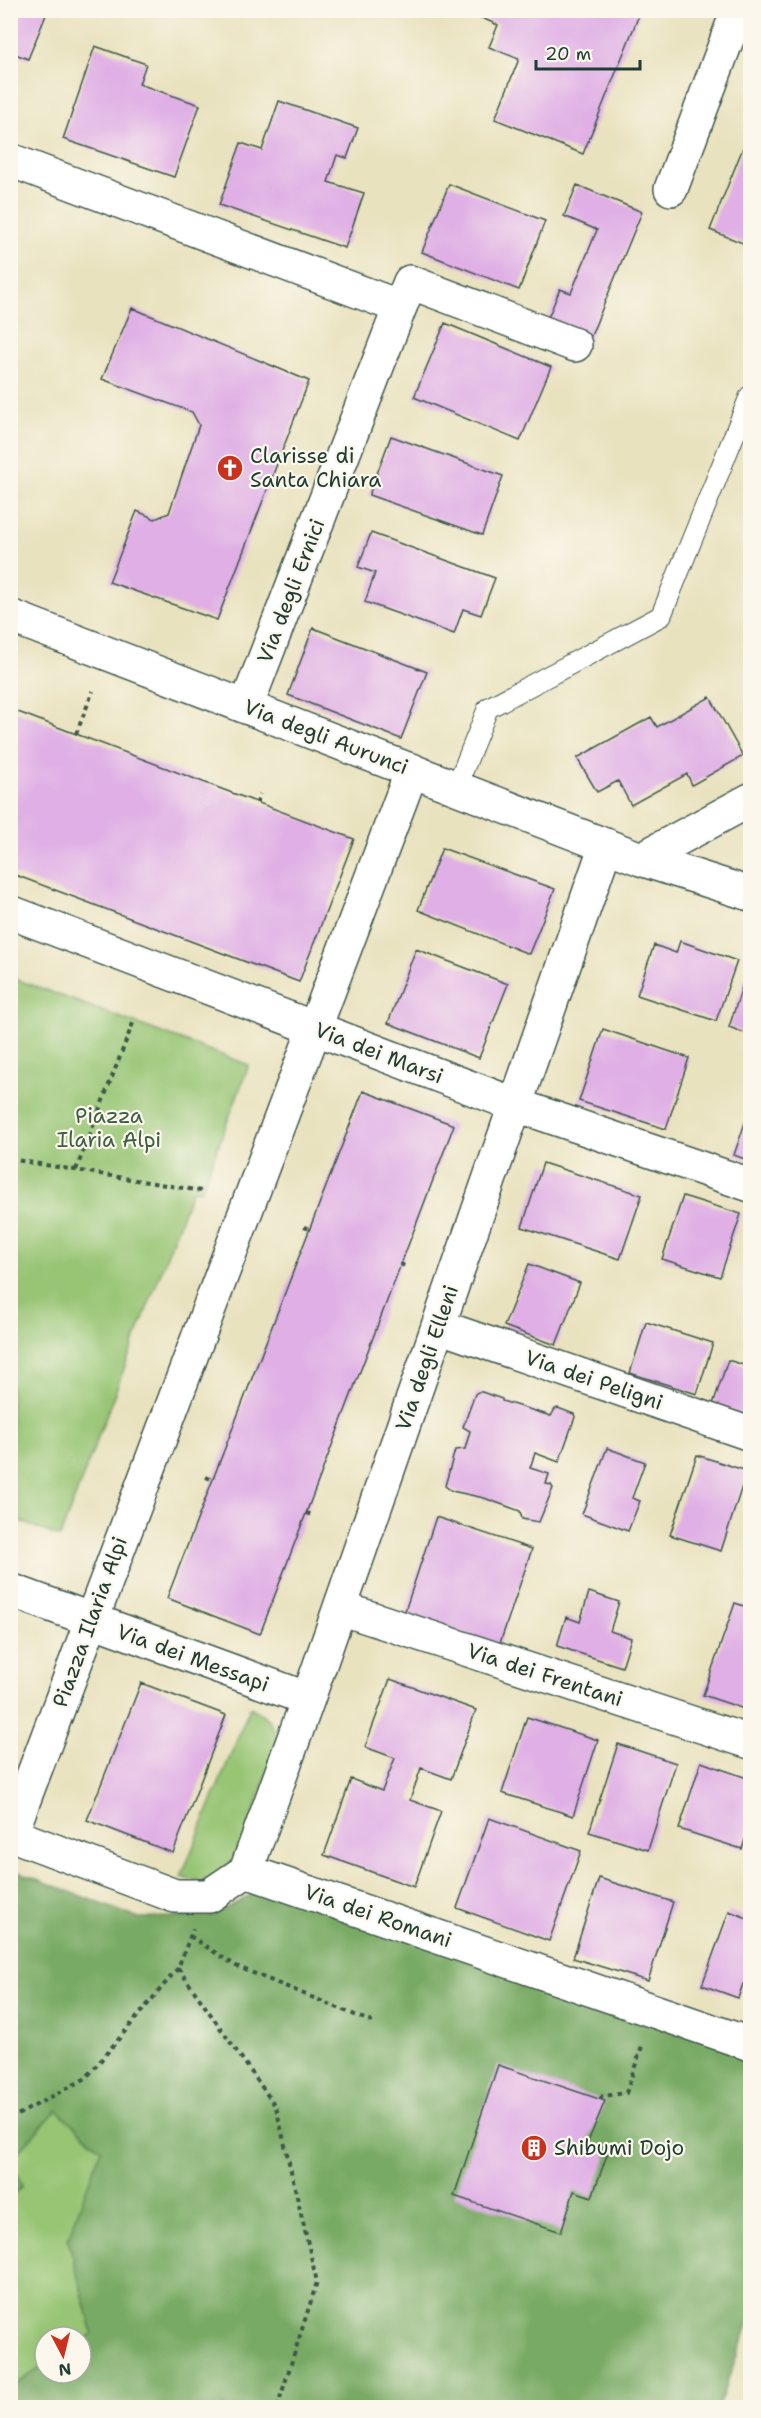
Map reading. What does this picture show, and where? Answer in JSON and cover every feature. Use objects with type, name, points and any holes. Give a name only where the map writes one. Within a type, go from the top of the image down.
[{"type":"street","points":[[671,189],[738,10]]},
{"type":"street","points":[[10,160],[400,307]]},
{"type":"street","name":"Via degli Ernici","points":[[246,707],[410,282],[575,345]]},
{"type":"street","name":"Via degli Aurunci","points":[[10,616],[641,859],[750,894]]},
{"type":"street","name":"Piazza Ilaria Alpi","points":[[11,1834],[412,770]]},
{"type":"street","points":[[641,859],[750,800]]},
{"type":"street","name":"Via degli Elleni","points":[[246,1871],[308,1700],[606,845]]},
{"type":"street","name":"Via dei Marsi","points":[[10,912],[516,1105],[750,1185]]},
{"type":"street","name":"Via dei Peligni","points":[[438,1326],[750,1434]]},
{"type":"street","name":"Via dei Messapi","points":[[10,1590],[308,1700]]},
{"type":"street","name":"Via dei Frentani","points":[[340,1608],[750,1742]]},
{"type":"street","points":[[11,1834],[175,1896],[209,1896],[246,1871]]},
{"type":"street","name":"Via dei Romani","points":[[246,1871],[750,2044]]},
{"type":"lane","points":[[456,788],[488,708],[661,616],[750,396]]},
{"type":"path","points":[[76,734],[93,692]]},
{"type":"path","points":[[257,803],[260,794]]},
{"type":"path","points":[[76,1170],[133,1023]]},
{"type":"path","points":[[10,1159],[201,1191]]},
{"type":"path","points":[[304,1227],[310,1229]]},
{"type":"path","points":[[400,1264],[408,1267]]},
{"type":"path","points":[[206,1477],[213,1480]]},
{"type":"path","points":[[306,1513],[313,1515]]},
{"type":"path","points":[[10,2119],[86,2078],[178,1968],[209,1896]]},
{"type":"path","points":[[190,1936],[236,1966],[372,2022]]},
{"type":"path","points":[[178,1968],[276,2108],[317,2283],[277,2408]]},
{"type":"path","points":[[600,2099],[603,2096],[626,2093],[648,2027],[639,2021],[644,2007]]},
{"type":"green space","name":"Piazza Ilaria Alpi","points":[[10,977],[249,1065],[201,1191],[192,1190],[60,1537],[11,1518]]},
{"type":"green space","points":[[250,1707],[269,1721],[277,1743],[234,1871],[208,1880],[181,1877]]},
{"type":"green space","points":[[11,1869],[138,1918],[211,1916],[265,1888],[750,2054],[750,2320],[718,2407],[11,2407],[11,2388],[33,2373],[33,2385],[93,2385],[93,2325],[91,2325],[68,2239],[101,2149],[57,2110],[11,2159]]},
{"type":"green space","points":[[57,2110],[101,2149],[68,2239],[91,2325],[33,2325],[33,2373],[11,2388],[10,2197],[22,2186],[11,2159]]},
{"type":"green space","points":[[11,2162],[22,2186],[10,2197]]},
{"type":"building","points":[[10,10],[48,10],[28,59],[10,52]]},
{"type":"building","points":[[463,10],[641,10],[583,154],[495,119],[519,59],[489,47],[498,25]]},
{"type":"building","points":[[95,46],[146,64],[139,84],[200,105],[174,177],[63,139]]},
{"type":"building","points":[[279,101],[358,128],[347,158],[337,155],[328,182],[364,193],[345,248],[219,205],[241,143],[262,150]]},
{"type":"building","points":[[750,130],[750,246],[710,230]]},
{"type":"building","points":[[449,184],[545,221],[519,290],[422,252]]},
{"type":"building","points":[[577,185],[642,212],[588,343],[545,325],[560,289],[571,293],[597,230],[564,216]]},
{"type":"building","name":"Clarisse di Santa Chiara","points":[[132,308],[309,381],[217,620],[109,582],[137,511],[155,519],[169,513],[199,425],[192,412],[102,379]]},
{"type":"building","points":[[445,323],[551,367],[520,441],[414,397]]},
{"type":"building","points":[[391,436],[503,476],[482,535],[369,495]]},
{"type":"building","points":[[371,533],[495,578],[481,615],[463,609],[454,634],[365,602],[375,573],[358,567]]},
{"type":"building","points":[[313,628],[427,672],[401,739],[288,695]]},
{"type":"building","points":[[710,697],[743,756],[692,785],[687,774],[631,805],[618,781],[597,792],[577,758],[651,717],[657,727]]},
{"type":"building","points":[[10,709],[354,839],[299,982],[10,873]]},
{"type":"building","points":[[442,848],[555,889],[529,954],[418,910]]},
{"type":"building","points":[[680,941],[737,961],[716,1021],[637,995],[654,945],[676,953]]},
{"type":"building","points":[[416,949],[508,984],[479,1058],[388,1023]]},
{"type":"building","points":[[745,978],[750,980],[750,1035],[729,1027]]},
{"type":"building","points":[[603,1029],[689,1058],[666,1129],[579,1101]]},
{"type":"building","points":[[363,1091],[454,1125],[260,1634],[167,1598]]},
{"type":"building","points":[[750,1108],[750,1161],[734,1155]]},
{"type":"building","points":[[543,1163],[642,1195],[620,1259],[522,1227]]},
{"type":"building","points":[[683,1196],[741,1214],[720,1277],[662,1259]]},
{"type":"building","points":[[529,1264],[580,1283],[556,1345],[504,1326]]},
{"type":"building","points":[[646,1322],[713,1343],[697,1394],[630,1373]]},
{"type":"building","points":[[728,1360],[750,1367],[750,1424],[711,1410]]},
{"type":"building","points":[[478,1392],[551,1416],[558,1408],[574,1414],[575,1417],[559,1462],[535,1453],[530,1468],[549,1474],[546,1484],[553,1488],[539,1522],[522,1519],[520,1511],[484,1498],[452,1491],[445,1486],[455,1450],[465,1449],[470,1431],[463,1427],[475,1394]]},
{"type":"building","points":[[607,1448],[645,1462],[632,1498],[640,1501],[628,1531],[582,1514]]},
{"type":"building","points":[[697,1455],[747,1471],[721,1551],[670,1535]]},
{"type":"building","points":[[436,1517],[532,1549],[499,1646],[404,1614]]},
{"type":"building","points":[[589,1592],[619,1602],[610,1631],[631,1638],[622,1667],[557,1646],[566,1617],[580,1622]]},
{"type":"building","points":[[735,1603],[750,1608],[750,1711],[703,1695]]},
{"type":"building","points":[[390,1679],[476,1710],[451,1779],[421,1768],[410,1800],[441,1811],[414,1887],[324,1855],[351,1779],[382,1791],[395,1758],[365,1747]]},
{"type":"building","points":[[141,1683],[226,1715],[173,1853],[87,1820]]},
{"type":"building","points":[[527,1717],[598,1740],[573,1816],[502,1793]]},
{"type":"building","points":[[618,1744],[676,1763],[648,1850],[589,1832]]},
{"type":"building","points":[[701,1762],[750,1779],[750,1823],[742,1849],[679,1829]]},
{"type":"building","points":[[489,1818],[581,1851],[549,1941],[457,1908]]},
{"type":"building","points":[[599,1878],[673,1902],[648,1981],[573,1958]]},
{"type":"building","points":[[729,1911],[750,1919],[750,1986],[743,1984],[738,1998],[702,1985]]},
{"type":"building","name":"Shibumi Dojo","points":[[498,2065],[605,2101],[587,2144],[608,2152],[592,2197],[574,2191],[561,2232],[454,2196]]},
{"type":"building","points":[[750,2393],[750,2408],[745,2408]]},
{"type":"place","name":"Clarisse di Santa Chiara","points":[[230,468]]},
{"type":"place","name":"Shibumi Dojo","points":[[534,2148]]}]
